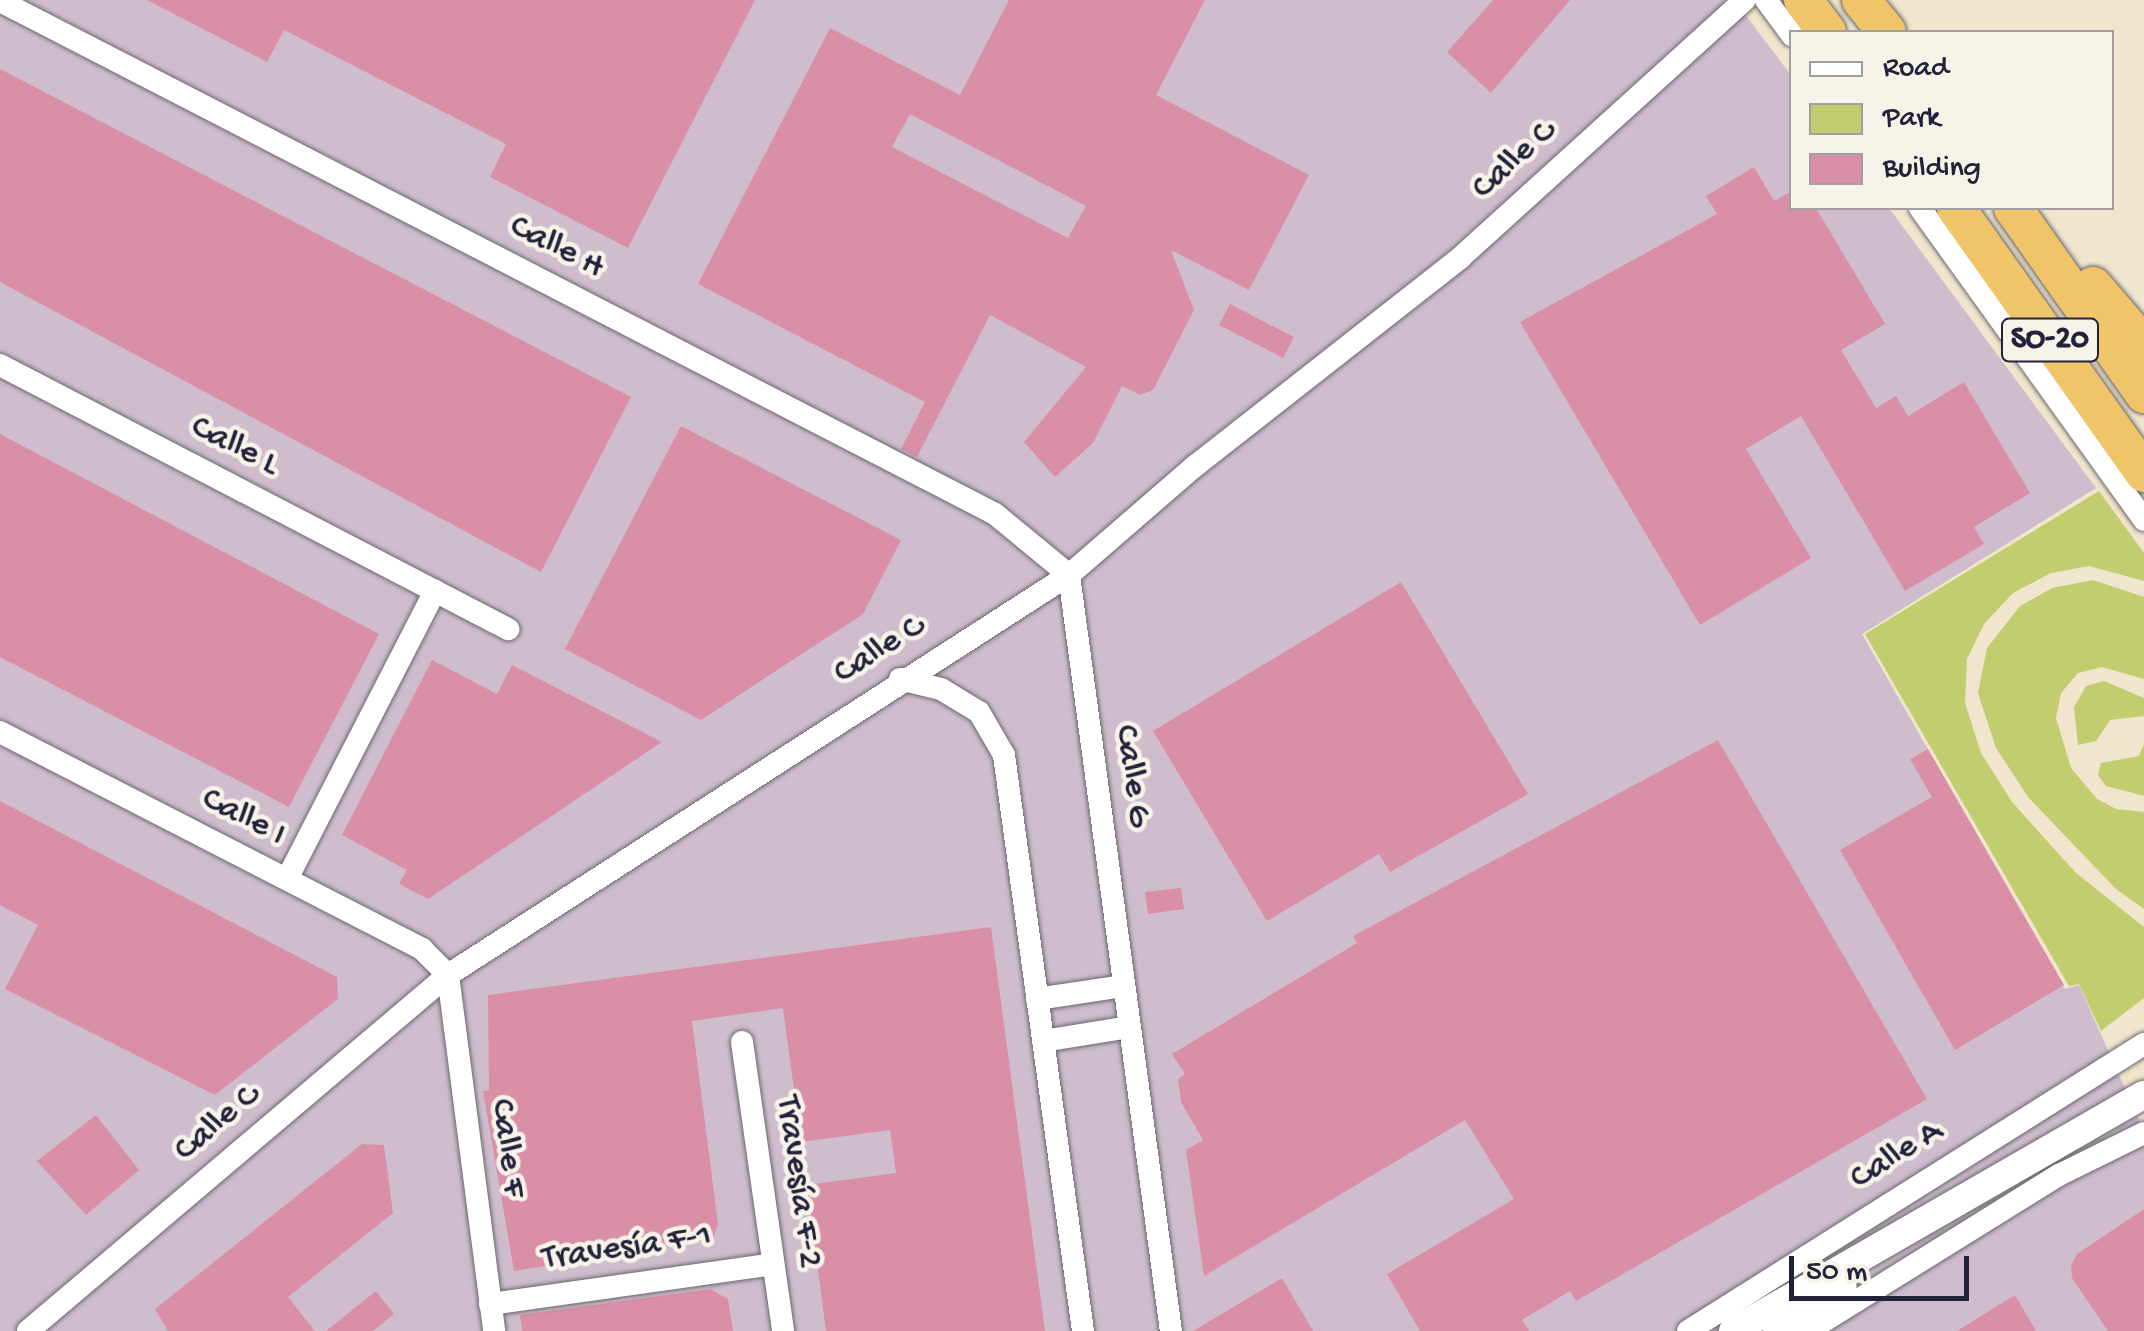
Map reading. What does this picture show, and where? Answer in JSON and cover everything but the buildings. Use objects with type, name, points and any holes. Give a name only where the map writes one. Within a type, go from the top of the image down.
[{"type":"highway","points":[[1803,0],[1826,30]]},
{"type":"highway","points":[[1861,0],[1885,30]]},
{"type":"highway","name":"SO-20","points":[[1957,210],[2144,473]]},
{"type":"highway","name":"SO-20","points":[[2013,210],[2144,394]]},
{"type":"highway","points":[[2028,210],[2144,345]]},
{"type":"street","name":"Calle H","points":[[0,0],[995,514],[1069,575]]},
{"type":"street","name":"Calle C","points":[[28,1331],[448,974],[900,679],[1069,575],[1194,466],[1460,258],[1745,0]]},
{"type":"street","points":[[1766,0],[1789,31]]},
{"type":"street","points":[[1921,210],[2144,520]]},
{"type":"street","name":"Calle L","points":[[0,365],[508,629]]},
{"type":"street","name":"Calle G","points":[[1069,575],[1170,1331]]},
{"type":"street","points":[[287,880],[435,591]]},
{"type":"street","points":[[900,679],[941,688],[979,712],[1004,755],[1083,1331]]},
{"type":"street","name":"Calle I","points":[[0,732],[422,949],[448,974]]},
{"type":"street","name":"Calle F","points":[[448,974],[494,1331]]},
{"type":"street","points":[[1037,1000],[1124,986]]},
{"type":"street","points":[[1044,1041],[1129,1027]]},
{"type":"street","name":"Travesía F-2","points":[[742,1042],[783,1331]]},
{"type":"street","name":"Calle A","points":[[1688,1331],[2144,1044]]},
{"type":"street","name":"Calle A","points":[[1733,1331],[2144,1095]]},
{"type":"street","points":[[1808,1331],[2059,1176],[2144,1133]]},
{"type":"street","name":"Calle A","points":[[1777,1331],[2014,1170]]},
{"type":"street","name":"Travesía F-1","points":[[490,1304],[773,1264]]},
{"type":"shaded area","points":[[0,0],[1734,0],[1789,72],[1789,210],[1890,210],[2096,488],[1862,634],[2065,989],[2079,985],[2144,1131],[2144,1331],[0,1331]]},
{"type":"green space","points":[[2099,491],[2144,553],[2144,581],[2089,566],[2051,573],[2013,593],[1984,624],[1967,659],[1965,703],[1981,753],[2012,802],[2076,873],[2144,927],[2144,998],[2101,1031],[2079,984],[2069,986],[1865,634]]},
{"type":"green space","points":[[2093,580],[2144,597],[2144,679],[2102,667],[2078,673],[2061,693],[2056,718],[2071,768],[2097,799],[2116,809],[2144,812],[2144,909],[2116,889],[2028,797],[1996,748],[1978,693],[1987,648],[2020,606],[2052,588]]},
{"type":"green space","points":[[2104,681],[2144,698],[2144,716],[2110,720],[2096,741],[2078,745],[2074,707],[2086,686]]},
{"type":"green space","points":[[2144,744],[2144,796],[2106,786],[2098,775],[2101,763],[2139,756]]}]
